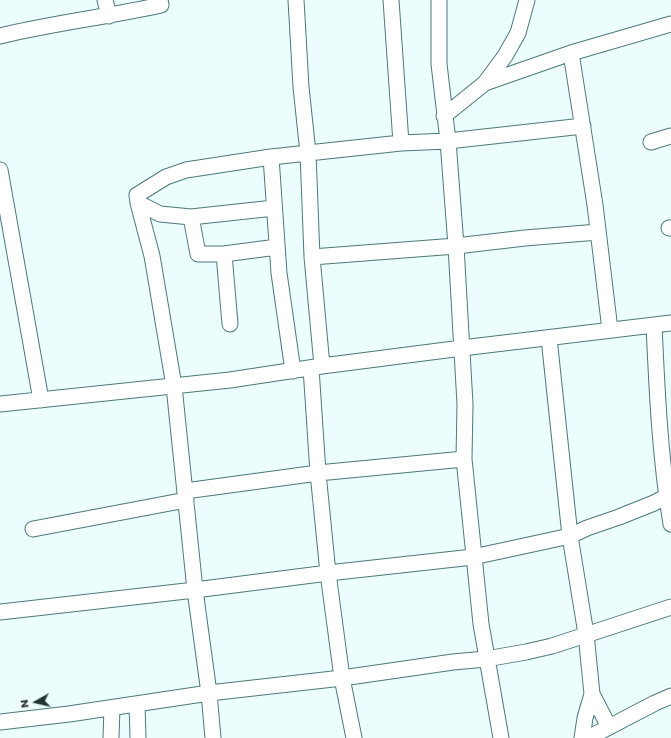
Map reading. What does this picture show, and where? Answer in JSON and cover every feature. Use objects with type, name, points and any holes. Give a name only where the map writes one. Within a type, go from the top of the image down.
[{"type":"street","points":[[105,0],[109,16]]},
{"type":"street","points":[[0,36],[32,28],[109,16],[160,5],[160,0]]},
{"type":"street","points":[[296,0],[301,87],[308,153],[317,367],[318,473],[328,573],[342,678],[354,738]]},
{"type":"street","points":[[391,0],[401,143]]},
{"type":"street","points":[[439,0],[439,64],[448,141],[462,348],[465,404],[464,459],[473,557],[486,659],[501,738]]},
{"type":"street","points":[[444,116],[485,83],[505,56],[518,33],[527,0]]},
{"type":"street","points":[[485,83],[571,53],[671,24]]},
{"type":"street","points":[[571,53],[598,232],[610,330]]},
{"type":"street","points":[[213,738],[209,693],[195,590],[174,386],[152,256],[137,195],[166,177],[186,170],[271,157],[401,143],[448,141],[583,126]]},
{"type":"street","points":[[650,142],[671,136]]},
{"type":"street","points":[[271,157],[279,273],[293,371]]},
{"type":"street","points":[[0,170],[40,400]]},
{"type":"street","points":[[138,203],[160,214],[191,217],[274,208]]},
{"type":"street","points":[[191,217],[198,254],[224,254],[277,247]]},
{"type":"street","points":[[312,257],[456,246],[598,232]]},
{"type":"street","points":[[224,254],[230,324]]},
{"type":"street","points":[[0,404],[230,380],[462,348],[671,323]]},
{"type":"street","points":[[654,325],[660,434],[666,496],[671,524]]},
{"type":"street","points":[[549,338],[570,536],[586,634],[592,694],[609,727]]},
{"type":"street","points":[[33,529],[185,495],[318,473],[464,459]]},
{"type":"street","points":[[0,612],[473,557],[570,536],[587,528],[654,503],[666,496]]},
{"type":"street","points":[[0,722],[112,708],[209,693],[342,678],[453,662],[486,659],[552,646],[671,607]]},
{"type":"street","points":[[582,738],[585,718],[592,694]]},
{"type":"street","points":[[588,738],[655,702],[671,696]]},
{"type":"street","points":[[137,704],[138,738]]},
{"type":"street","points":[[111,738],[112,708]]}]
